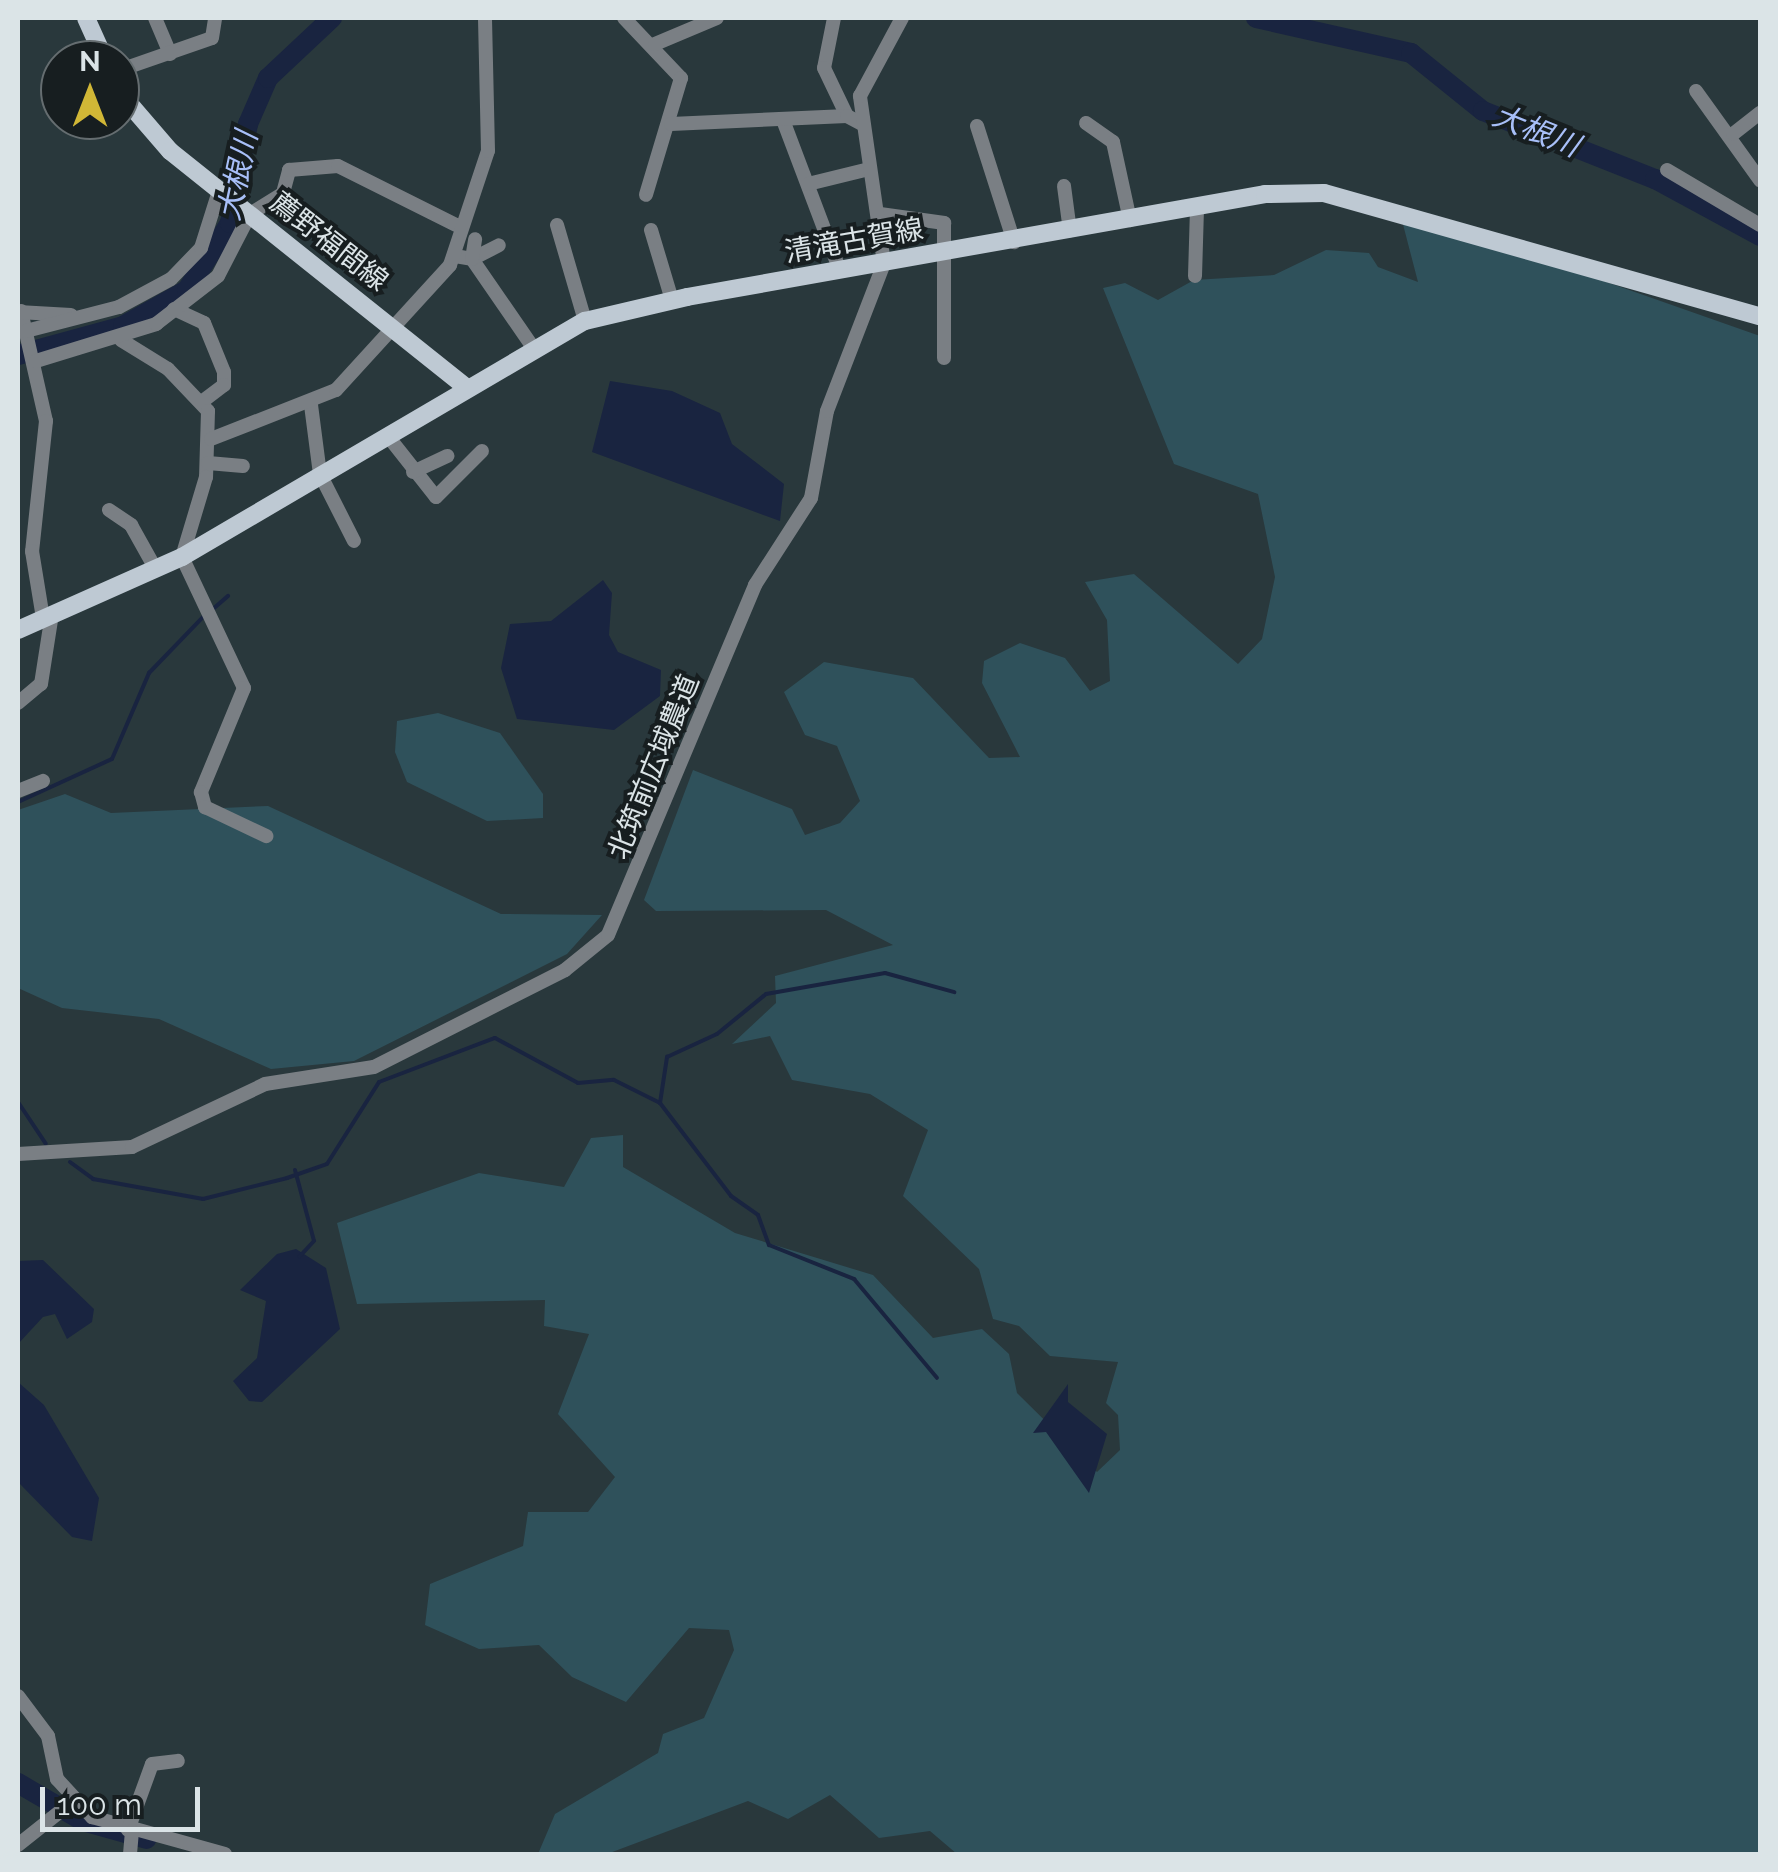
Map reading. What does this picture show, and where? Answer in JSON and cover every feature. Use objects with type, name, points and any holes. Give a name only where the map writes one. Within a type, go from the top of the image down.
[{"type":"main road","name":"薦野福間線","points":[[140,120],[152,136],[467,388]]},
{"type":"main road","name":"清滝古賀線","points":[[18,630],[182,557],[585,321],[672,300],[1266,194],[1341,194],[1760,316]]},
{"type":"street","points":[[155,18],[170,54]]},
{"type":"street","points":[[140,64],[212,38],[215,18]]},
{"type":"street","points":[[210,439],[311,405],[394,329],[455,256],[456,225],[488,151],[485,18]]},
{"type":"street","points":[[624,18],[655,44],[681,78],[671,124],[646,195]]},
{"type":"street","points":[[655,44],[717,18]]},
{"type":"street","points":[[671,124],[854,120],[824,68],[834,18]]},
{"type":"street","name":"北筑前広域農道","points":[[18,1154],[132,1147],[265,1084],[374,1067],[598,946],[627,902],[755,585],[807,512],[828,411],[884,263],[880,214],[854,120],[864,82],[902,18]]},
{"type":"street","points":[[1696,91],[1732,134],[1760,180]]},
{"type":"street","points":[[1732,134],[1760,113]]},
{"type":"street","points":[[782,120],[840,271]]},
{"type":"street","points":[[1086,124],[1113,142],[1130,220]]},
{"type":"street","points":[[978,126],[1014,242]]},
{"type":"street","points":[[36,362],[121,340],[174,309],[218,276],[246,212],[278,202],[289,170],[338,166],[456,225]]},
{"type":"street","points":[[808,184],[869,169]]},
{"type":"street","points":[[1667,170],[1760,225]]},
{"type":"street","points":[[1064,186],[1070,231]]},
{"type":"street","points":[[26,331],[88,316],[185,267],[211,228],[220,191]]},
{"type":"street","points":[[1196,276],[1198,208]]},
{"type":"street","points":[[880,214],[944,223],[948,253],[944,358]]},
{"type":"street","points":[[557,225],[585,321]]},
{"type":"street","points":[[651,230],[672,300]]},
{"type":"street","points":[[475,238],[472,259],[534,348]]},
{"type":"street","points":[[455,256],[472,259],[499,245]]},
{"type":"street","points":[[174,309],[204,323],[224,372],[224,385],[204,400]]},
{"type":"street","points":[[18,703],[40,684],[47,616],[24,550],[46,421],[36,362],[19,311],[88,316]]},
{"type":"street","points":[[121,340],[204,400],[210,439],[208,463],[182,557],[244,688],[209,764],[205,808],[266,836]]},
{"type":"street","points":[[311,405],[320,474],[354,541]]},
{"type":"street","points":[[387,435],[436,497],[482,451]]},
{"type":"street","points":[[413,472],[448,456]]},
{"type":"street","points":[[208,463],[243,466]]},
{"type":"street","points":[[109,510],[131,525],[155,568]]},
{"type":"street","points":[[18,792],[44,781]]},
{"type":"street","points":[[18,1696],[48,1736],[72,1802],[130,1830],[224,1854]]},
{"type":"street","points":[[130,1854],[130,1830],[154,1761],[178,1761]]},
{"type":"street","points":[[18,1845],[72,1802]]},
{"type":"shaded area","points":[[1399,209],[1760,336],[1760,1854],[957,1854],[930,1831],[879,1838],[830,1795],[788,1819],[748,1801],[607,1854],[538,1854],[555,1814],[658,1753],[663,1734],[704,1718],[734,1650],[729,1630],[689,1628],[626,1702],[572,1677],[539,1645],[479,1649],[425,1625],[430,1584],[523,1546],[528,1512],[588,1512],[615,1477],[558,1414],[589,1334],[544,1326],[545,1300],[357,1304],[337,1223],[479,1173],[564,1187],[591,1138],[623,1135],[623,1167],[735,1233],[873,1275],[933,1338],[982,1329],[1009,1354],[1017,1393],[1097,1472],[1120,1450],[1118,1415],[1106,1403],[1118,1362],[1050,1356],[1019,1326],[993,1319],[979,1269],[903,1196],[928,1130],[870,1094],[792,1080],[770,1036],[732,1044],[776,1003],[775,976],[893,945],[826,910],[656,911],[644,900],[693,770],[792,809],[805,835],[840,823],[860,801],[837,746],[805,735],[784,692],[824,662],[913,678],[989,758],[1020,757],[982,683],[984,661],[1020,643],[1065,658],[1090,691],[1110,681],[1107,620],[1085,582],[1134,574],[1238,664],[1262,639],[1275,577],[1258,494],[1174,464],[1103,288],[1125,283],[1158,300],[1194,280],[1274,275],[1326,250],[1369,253],[1378,267],[1418,282]]},
{"type":"shaded area","points":[[610,381],[672,391],[720,413],[732,444],[784,484],[780,521],[592,452]]},
{"type":"shaded area","points":[[603,580],[612,593],[609,635],[618,652],[661,670],[660,696],[614,730],[517,719],[501,668],[510,624],[551,621]]},
{"type":"shaded area","points":[[438,713],[500,733],[543,794],[543,818],[487,821],[407,782],[395,752],[397,721]]},
{"type":"shaded area","points":[[65,794],[111,813],[268,806],[501,914],[602,915],[567,954],[354,1061],[271,1069],[159,1019],[62,1008],[18,988],[18,810]]},
{"type":"shaded area","points":[[296,1249],[326,1268],[340,1329],[262,1402],[249,1401],[233,1381],[257,1358],[266,1301],[240,1290],[277,1254]]},
{"type":"shaded area","points":[[43,1260],[94,1309],[92,1322],[67,1339],[55,1314],[43,1317],[18,1344],[18,1261]]},
{"type":"shaded area","points":[[18,1382],[44,1405],[99,1498],[92,1541],[72,1537],[18,1482]]},
{"type":"shaded area","points":[[1068,1384],[1068,1402],[1107,1434],[1089,1493],[1046,1432],[1033,1433]]},
{"type":"waterway","name":"大根川","points":[[18,355],[123,326],[187,290],[230,223],[248,124],[268,78],[332,18]]},
{"type":"waterway","name":"大根川","points":[[1256,18],[1411,53],[1483,111],[1655,179],[1760,236]]},
{"type":"waterway","points":[[213,609],[228,596]]},
{"type":"waterway","points":[[18,802],[112,759],[149,673],[205,615]]},
{"type":"waterway","points":[[660,1103],[667,1057],[717,1034],[766,994],[885,973],[954,992]]},
{"type":"waterway","points":[[70,1162],[93,1179],[203,1199],[287,1178],[327,1164],[379,1082],[495,1038],[578,1083],[614,1080],[660,1103],[731,1196],[758,1215],[769,1245],[854,1279],[937,1378]]},
{"type":"waterway","points":[[18,1102],[46,1144]]},
{"type":"waterway","points":[[295,1170],[314,1241],[300,1256]]},
{"type":"waterway","points":[[18,1783],[83,1821],[147,1839]]}]
